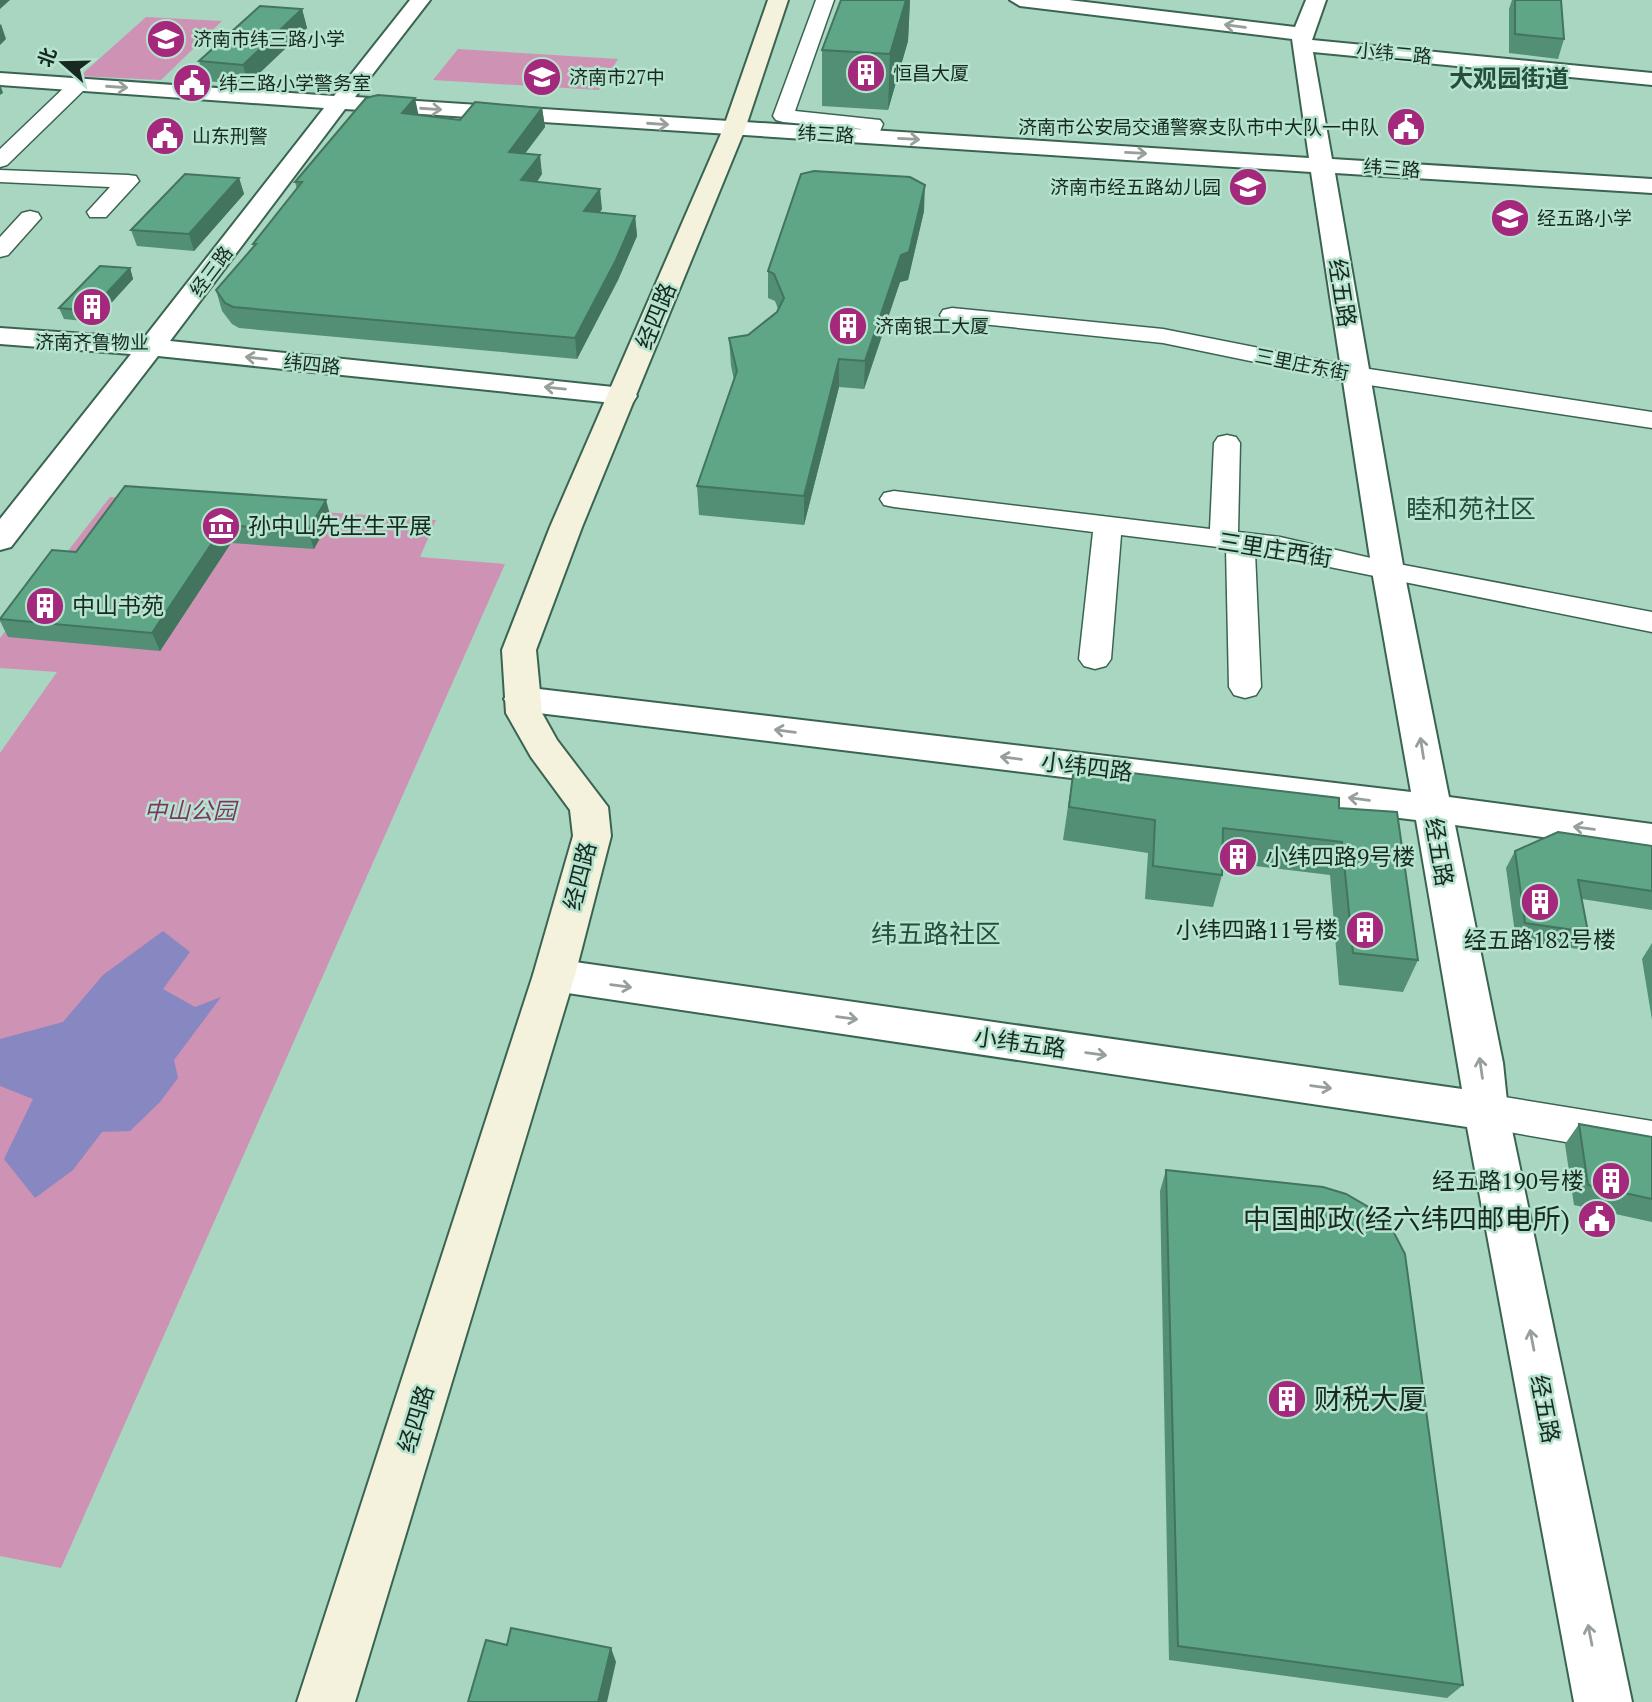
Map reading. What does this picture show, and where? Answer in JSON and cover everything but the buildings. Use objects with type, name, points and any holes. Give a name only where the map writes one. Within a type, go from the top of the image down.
[{"type":"main road","name":"经四路","points":[[326,1702],[554,975],[592,836],[589,807],[544,748],[524,713],[519,650],[566,527],[734,129],[778,0]]},
{"type":"street","name":"经三路","points":[[0,540],[153,347],[338,103],[420,0]]},
{"type":"street","points":[[825,0],[783,116],[873,124],[869,137]]},
{"type":"street","name":"小纬二路","points":[[1020,0],[1307,26],[1652,79]]},
{"type":"street","name":"经五路","points":[[1307,26],[1320,164],[1388,571],[1480,1063],[1486,1111],[1603,1702]]},
{"type":"street","name":"纬三路","points":[[0,79],[734,129],[1652,186]]},
{"type":"street","points":[[0,161],[78,85]]},
{"type":"street","points":[[0,176],[128,181],[98,212]]},
{"type":"street","points":[[0,250],[30,218]]},
{"type":"street","name":"三里庄东街","points":[[952,315],[1163,336],[1356,375],[1652,419]]},
{"type":"street","name":"纬四路","points":[[0,336],[153,347],[623,396]]},
{"type":"street","points":[[1227,443],[1232,541],[1245,687]]},
{"type":"street","name":"三里庄西街","points":[[894,499],[1280,546],[1388,571],[1652,622]]},
{"type":"street","points":[[1094,659],[1108,527]]},
{"type":"street","name":"小纬四路","points":[[522,699],[1431,808],[1652,838]]},
{"type":"street","name":"小纬五路","points":[[554,975],[1486,1111]]},
{"type":"street","points":[[1486,1111],[1652,1139]]},
{"type":"green space","points":[[146,17],[222,21],[161,80],[80,76]]},
{"type":"green space","points":[[458,49],[618,59],[599,90],[433,80]]},
{"type":"green space","name":"中山公园","points":[[110,497],[436,520],[420,557],[505,564],[61,1568],[0,1556],[0,753],[57,672],[0,668],[0,638]]},
{"type":"water","points":[[163,931],[190,952],[163,989],[195,1007],[221,997],[174,1060],[178,1078],[160,1102],[130,1131],[102,1132],[73,1170],[35,1198],[4,1159],[33,1099],[0,1086],[0,1039],[63,1022],[103,975]]},
{"type":"place","name":"济南市纬三路小学","points":[[166,39]]},
{"type":"place","name":"恒昌大厦","points":[[866,73]]},
{"type":"place","name":"济南市27中","points":[[542,77]]},
{"type":"place","name":"纬三路小学警务室","points":[[192,83]]},
{"type":"place","name":"济南市公安局交通警察支队市中大队一中队","points":[[1406,127]]},
{"type":"place","name":"山东刑警","points":[[165,136]]},
{"type":"place","name":"济南市经五路幼儿园","points":[[1248,187]]},
{"type":"place","name":"经五路小学","points":[[1510,218]]},
{"type":"place","name":"济南齐鲁物业","points":[[92,307]]},
{"type":"place","name":"济南银工大厦","points":[[848,326]]},
{"type":"place","name":"孙中山先生生平展","points":[[221,526]]},
{"type":"place","name":"中山书苑","points":[[45,606]]},
{"type":"place","name":"小纬四路9号楼","points":[[1238,857]]},
{"type":"place","name":"经五路182号楼","points":[[1540,902]]},
{"type":"place","name":"小纬四路11号楼","points":[[1365,930]]},
{"type":"place","name":"经五路190号楼","points":[[1611,1181]]},
{"type":"place","name":"中国邮政(经六纬四邮电所)","points":[[1597,1219]]},
{"type":"place","name":"财税大厦","points":[[1287,1399]]},
{"type":"district","name":"大观园街道","points":[[1509,79]]},
{"type":"district","name":"睦和苑社区","points":[[1471,509]]},
{"type":"district","name":"纬五路社区","points":[[936,934]]}]
